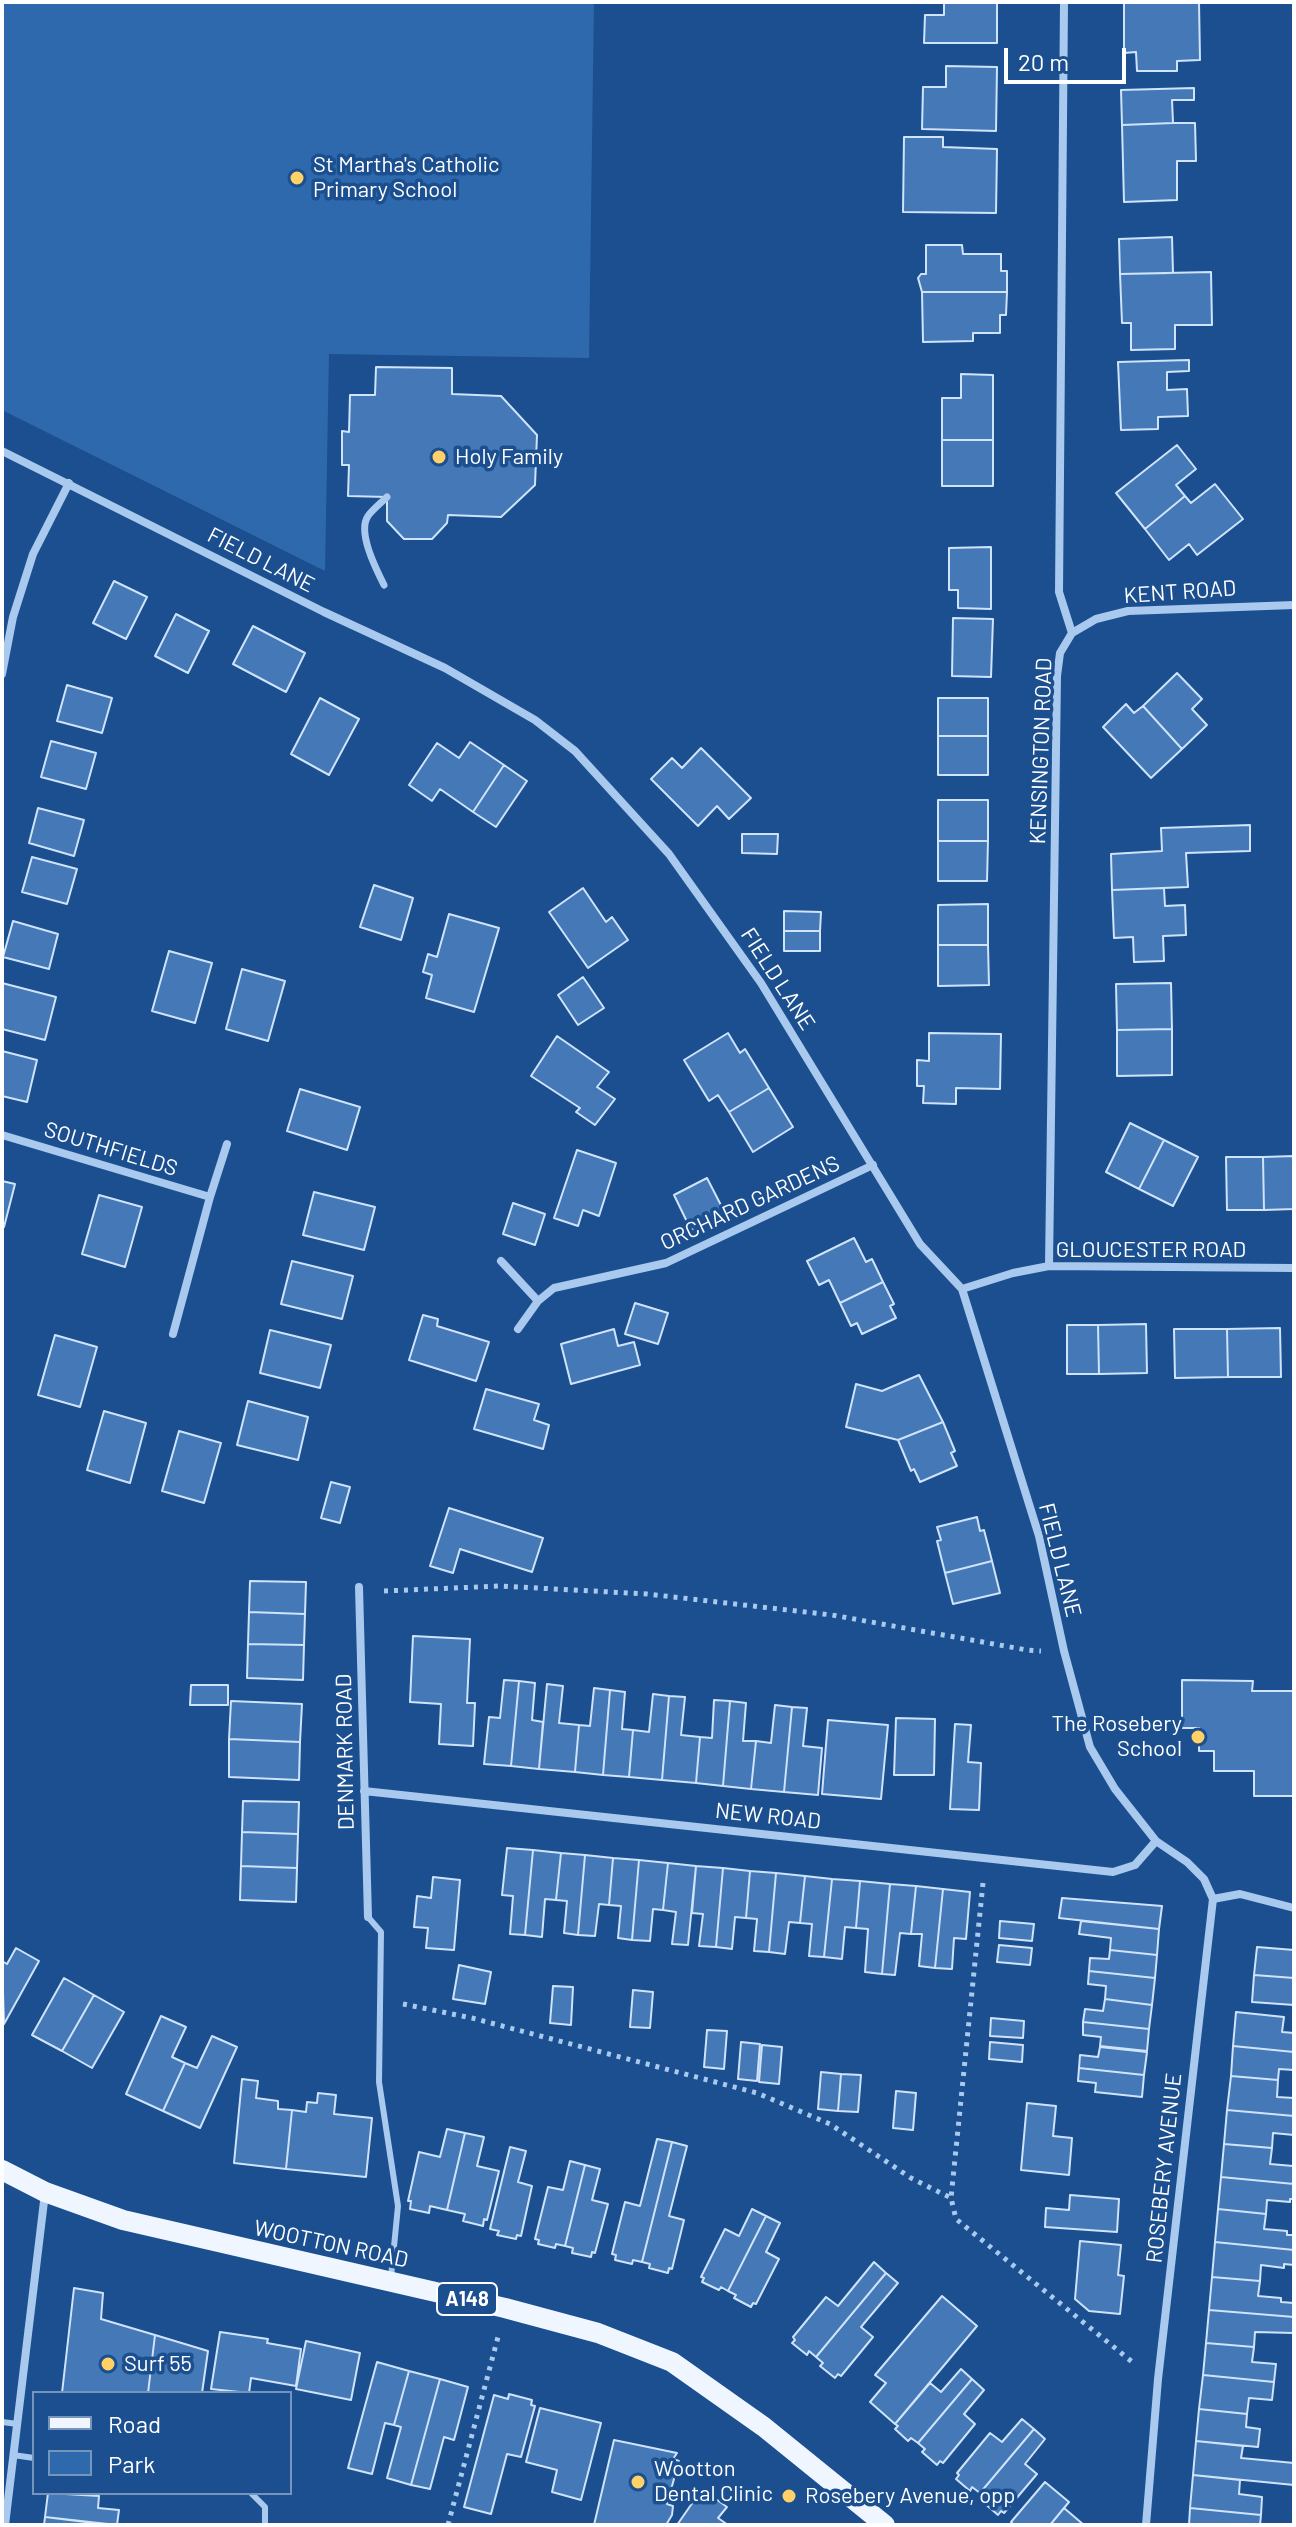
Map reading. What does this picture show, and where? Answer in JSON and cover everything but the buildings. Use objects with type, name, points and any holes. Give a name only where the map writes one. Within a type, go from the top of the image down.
[{"type":"main road","name":"WOOTTON ROAD","points":[[2,2170],[45,2192],[123,2220],[505,2308],[598,2333],[672,2362],[764,2427],[885,2525]]},
{"type":"street","name":"KENSINGTON ROAD","points":[[1049,1266],[1057,676],[1060,653],[1072,633],[1059,592],[1064,2]]},
{"type":"street","name":"FIELD LANE","points":[[2,451],[324,612],[445,668],[535,720],[575,751],[669,854],[761,983],[920,1244],[962,1289],[1039,1536],[1064,1651],[1090,1747],[1115,1789],[1156,1841]]},
{"type":"street","points":[[2,674],[13,617],[33,554],[69,483]]},
{"type":"street","points":[[384,585],[371,558],[365,531],[366,518],[387,497]]},
{"type":"street","name":"KENT ROAD","points":[[1072,633],[1096,619],[1128,611],[1294,605]]},
{"type":"street","name":"SOUTHFIELDS","points":[[2,1135],[210,1197]]},
{"type":"street","points":[[173,1334],[227,1144]]},
{"type":"street","name":"ORCHARD GARDENS","points":[[518,1329],[538,1301],[554,1288],[666,1263],[873,1165]]},
{"type":"street","points":[[501,1261],[538,1301]]},
{"type":"street","name":"GLOUCESTER ROAD","points":[[962,1289],[1013,1273],[1049,1266],[1294,1268]]},
{"type":"street","name":"DENMARK ROAD","points":[[359,1590],[368,1917]]},
{"type":"street","name":"NEW ROAD","points":[[364,1791],[1113,1872],[1135,1865],[1156,1841]]},
{"type":"street","points":[[1156,1841],[1187,1862],[1204,1879],[1213,1899],[1240,1894],[1294,1908]]},
{"type":"street","name":"ROSEBERY AVENUE","points":[[1146,2525],[1158,2379],[1213,1899]]},
{"type":"street","points":[[5,2525],[45,2192]]},
{"type":"lane","points":[[368,1917],[381,1932],[379,2082],[398,2206],[390,2281]]},
{"type":"lane","points":[[2,2422],[19,2424]]},
{"type":"lane","points":[[13,2455],[32,2458]]},
{"type":"lane","points":[[253,2495],[265,2507],[265,2525]]},
{"type":"path","points":[[359,1590],[500,1586],[736,1603],[961,1636],[1027,1650],[1064,1651]]},
{"type":"path","points":[[986,1858],[951,2198],[956,2219],[1133,2364],[1158,2379]]},
{"type":"path","points":[[380,2000],[472,2018],[757,2093],[830,2124],[911,2178],[951,2198]]},
{"type":"path","points":[[448,2525],[505,2308]]},
{"type":"green space","name":"St Martha's Catholic Primary School","points":[[2,2],[594,2],[589,358],[329,354],[325,571],[2,410]]},
{"type":"place","name":"St Martha's Catholic Primary School","points":[[297,178]]},
{"type":"place","name":"Holy Family","points":[[439,457]]},
{"type":"place","name":"The Rosebery School","points":[[1198,1737]]},
{"type":"place","name":"Surf 55","points":[[108,2364]]},
{"type":"place","name":"Wootton Dental Clinic","points":[[638,2482]]},
{"type":"place","name":"Rosebery Avenue, opp","points":[[789,2496]]}]
